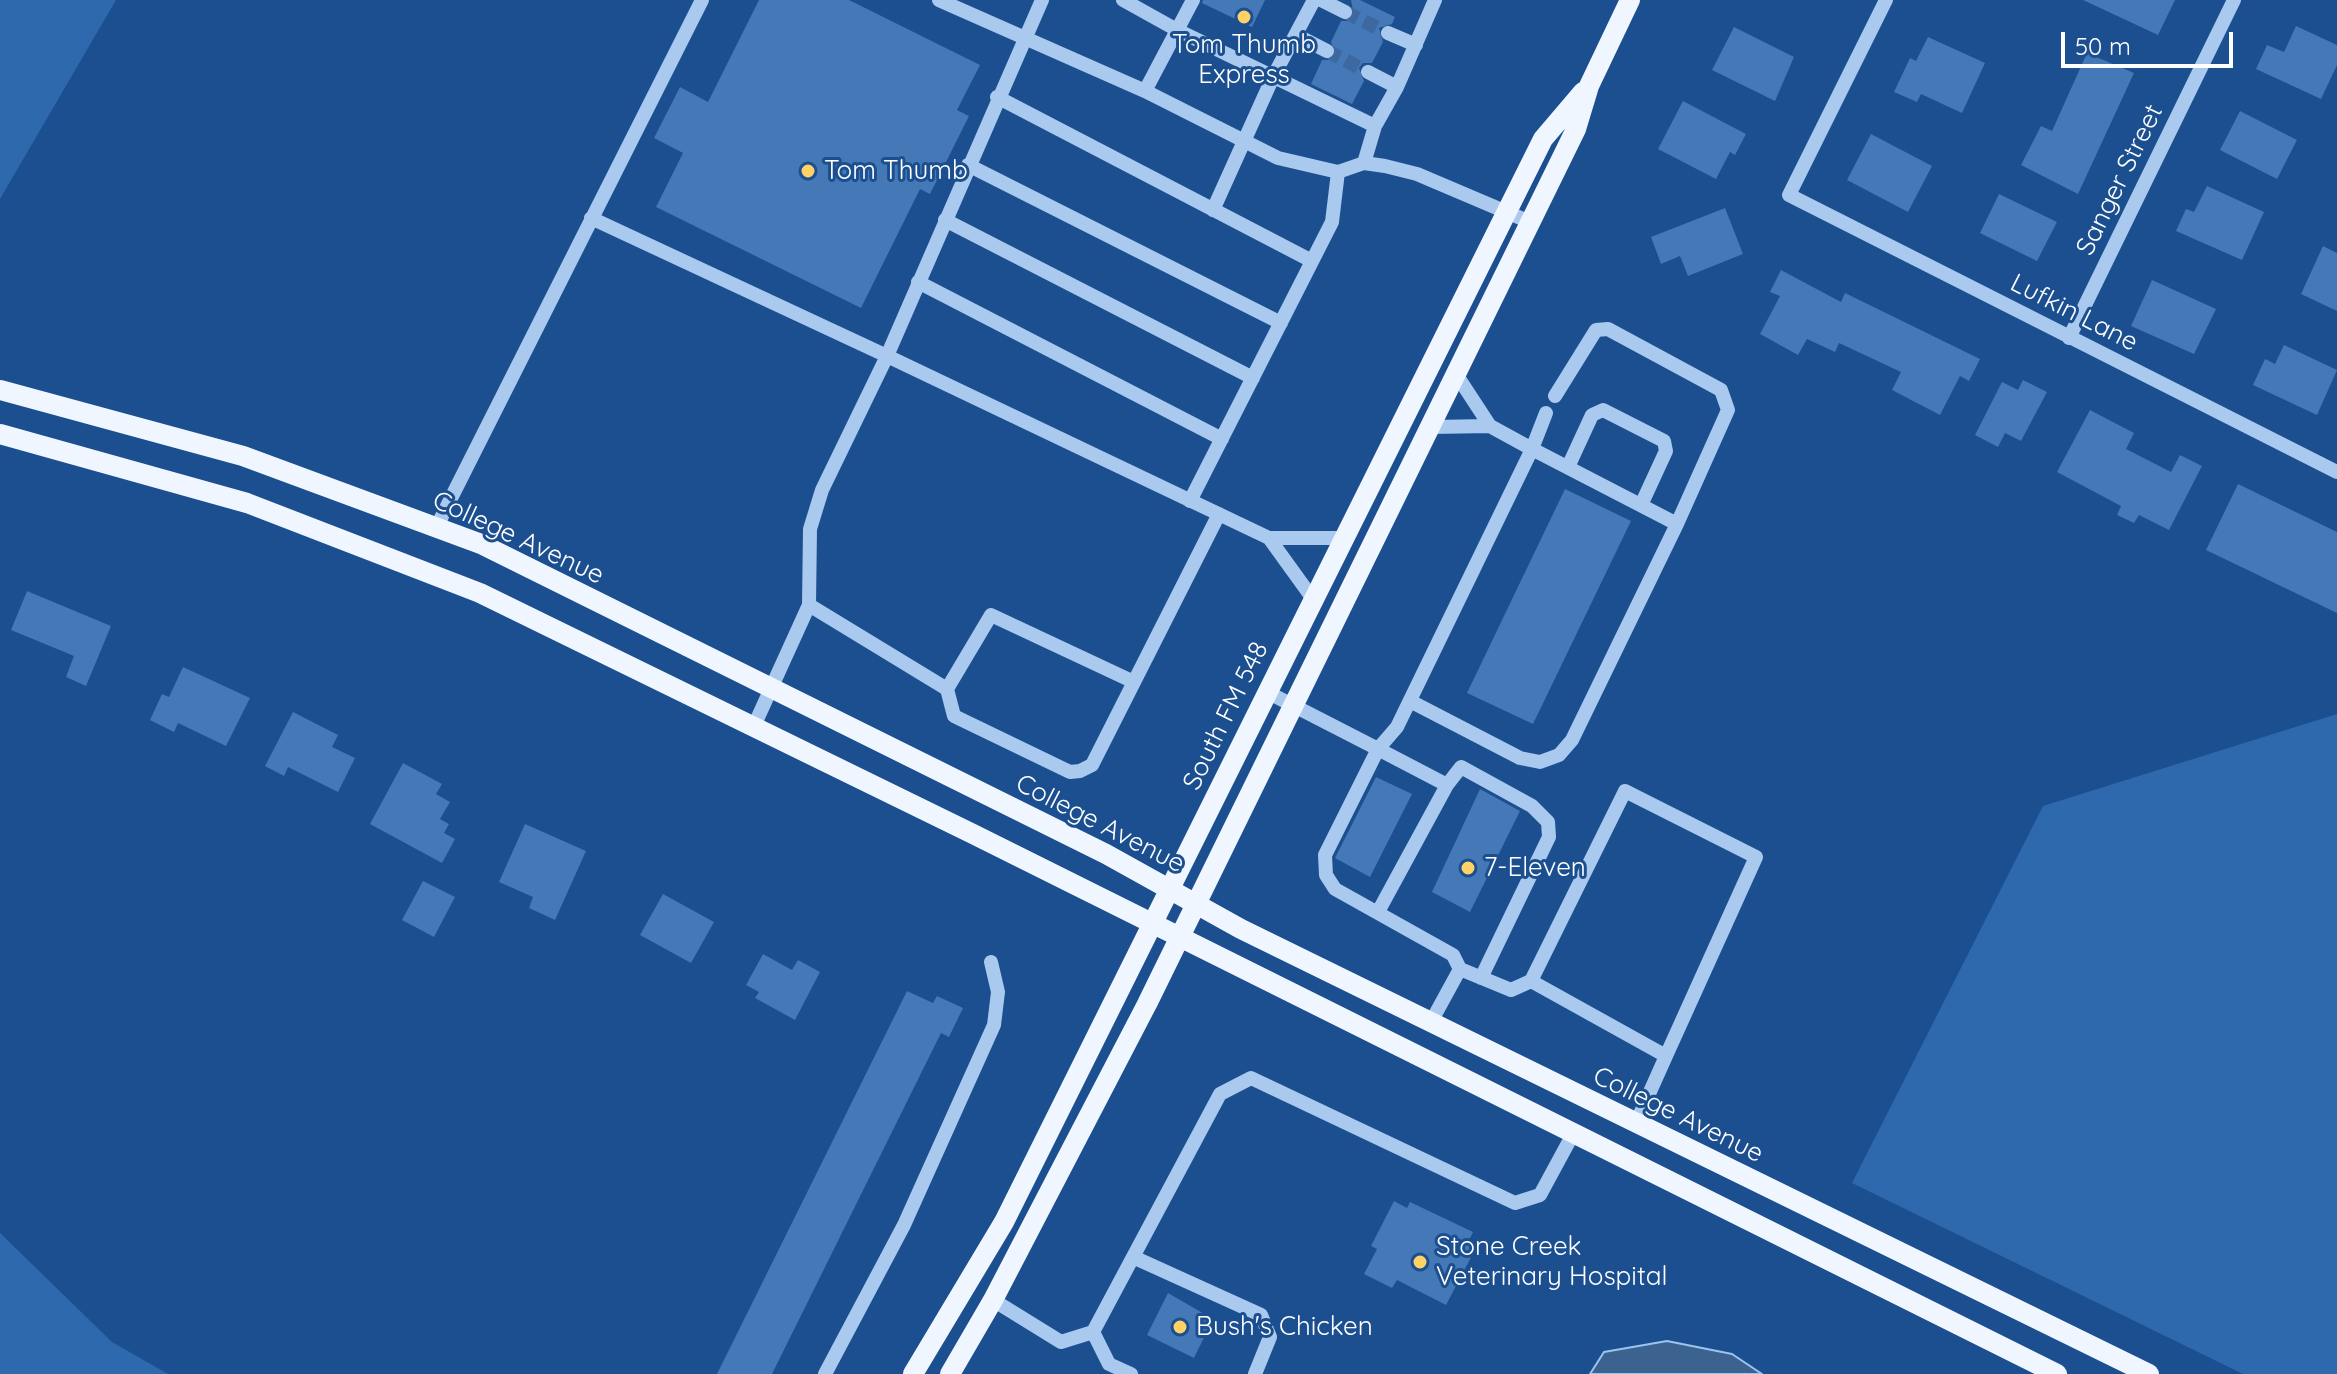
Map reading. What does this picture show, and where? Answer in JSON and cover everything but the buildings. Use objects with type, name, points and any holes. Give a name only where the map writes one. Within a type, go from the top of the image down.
[{"type":"main road","name":"South FM 548","points":[[950,1374],[993,1300],[1196,904],[1576,129],[1589,86],[1630,0]]},
{"type":"main road","name":"South FM 548","points":[[913,1374],[1004,1222],[1543,139],[1589,86]]},
{"type":"main road","name":"College Avenue","points":[[0,390],[243,456],[481,544],[771,687],[1431,1022],[2149,1374]]},
{"type":"main road","points":[[0,434],[247,503],[422,568],[754,726],[1152,922],[2050,1370]]},
{"type":"street","points":[[437,526],[702,0]]},
{"type":"street","points":[[939,0],[1145,91],[1278,158],[1338,172],[1364,163],[1417,174],[1530,222]]},
{"type":"street","points":[[754,726],[809,605],[810,529],[822,490],[887,356],[1023,37],[1042,0]]},
{"type":"street","points":[[1123,0],[1177,30],[1375,126]]},
{"type":"street","points":[[1145,91],[1193,0]]},
{"type":"street","points":[[1213,210],[1246,143],[1273,77],[1314,0]]},
{"type":"street","points":[[1321,0],[1345,12]]},
{"type":"street","points":[[1364,163],[1375,126],[1397,87],[1435,0]]},
{"type":"street","name":"Lufkin Lane","points":[[1886,0],[1789,195],[2337,472]]},
{"type":"street","name":"Sanger Street","points":[[2069,338],[2234,0]]},
{"type":"street","points":[[1388,33],[1416,45]]},
{"type":"street","points":[[1296,35],[1327,51]]},
{"type":"street","points":[[1368,72],[1397,87]]},
{"type":"street","points":[[997,97],[1312,261]]},
{"type":"street","points":[[968,165],[1281,323]]},
{"type":"street","points":[[1190,501],[1332,222],[1338,172]]},
{"type":"street","points":[[591,218],[1269,538],[1344,538]]},
{"type":"street","points":[[945,220],[1253,378]]},
{"type":"street","points":[[918,282],[1222,439]]},
{"type":"street","points":[[1410,701],[1520,758],[1540,762],[1559,755],[1572,740],[1677,524],[1728,410],[1721,390],[1608,329],[1596,330],[1555,396]]},
{"type":"street","points":[[1456,374],[1490,426],[1677,524]]},
{"type":"street","points":[[1568,467],[1592,415],[1603,410],[1664,441],[1666,451],[1642,503]]},
{"type":"street","points":[[1546,413],[1532,449],[1410,701],[1397,727],[1378,749],[1325,855],[1326,875],[1335,889],[1445,948],[1460,969],[1511,990],[1531,981],[1625,791],[1756,857],[1636,1123]]},
{"type":"street","points":[[1432,427],[1490,426]]},
{"type":"street","points":[[809,605],[947,689],[954,716],[1070,772],[1092,765],[1219,514]]},
{"type":"street","points":[[1269,538],[1313,599]]},
{"type":"street","points":[[947,689],[991,615],[1134,682]]},
{"type":"street","points":[[1267,692],[1447,785]]},
{"type":"street","points":[[1378,912],[1447,785],[1461,767],[1532,806],[1548,822],[1549,837],[1481,978]]},
{"type":"street","points":[[825,1374],[904,1225],[994,1025],[998,992],[991,962]]},
{"type":"street","points":[[1431,1022],[1460,969]]},
{"type":"street","points":[[1531,981],[1666,1056]]},
{"type":"street","points":[[993,1300],[1061,1342],[1093,1332],[1220,1094],[1251,1078],[1515,1203],[1540,1195],[1573,1134]]},
{"type":"street","points":[[1133,1257],[1261,1315],[1270,1337],[1255,1374]]},
{"type":"street","points":[[1093,1332],[1109,1364],[1131,1374]]},
{"type":"shaded area","points":[[0,0],[116,0],[0,199]]},
{"type":"shaded area","points":[[2337,714],[2337,1374],[2243,1374],[1852,1183],[2043,806]]},
{"type":"shaded area","points":[[0,1233],[112,1342],[168,1374],[0,1374]]},
{"type":"shaded area","points":[[1667,1341],[1732,1354],[1762,1374],[1590,1374],[1604,1352]]},
{"type":"tunnel","points":[[1345,12],[1388,33]]},
{"type":"tunnel","points":[[1327,51],[1368,72]]},
{"type":"place","name":"Tom Thumb Express","points":[[1244,17]]},
{"type":"place","name":"Tom Thumb","points":[[808,171]]},
{"type":"place","name":"7-Eleven","points":[[1468,868]]},
{"type":"place","name":"Stone Creek Veterinary Hospital","points":[[1420,1262]]},
{"type":"place","name":"Bush's Chicken","points":[[1180,1327]]}]
